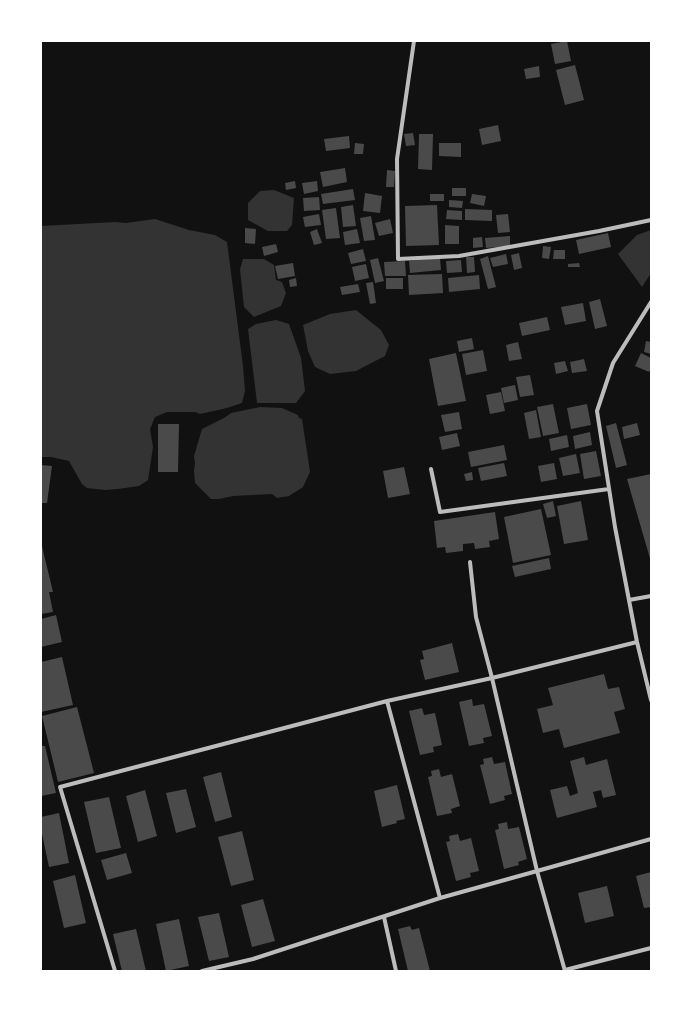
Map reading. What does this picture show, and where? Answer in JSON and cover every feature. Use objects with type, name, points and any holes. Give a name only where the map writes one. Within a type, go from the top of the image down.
[{"type":"street","points":[[414,41],[397,159],[398,259],[459,256],[599,231],[651,220]]},
{"type":"street","points":[[651,302],[613,362],[597,411],[615,526],[637,642],[651,700]]},
{"type":"street","points":[[431,470],[440,512],[609,489]]},
{"type":"street","points":[[470,562],[476,617],[492,678],[536,871],[565,971],[651,948]]},
{"type":"street","points":[[629,600],[651,596]]},
{"type":"street","points":[[115,971],[60,787],[386,701],[492,678],[637,642]]},
{"type":"street","points":[[386,701],[440,898]]},
{"type":"street","points":[[202,971],[252,959],[440,898],[651,839]]},
{"type":"street","points":[[384,917],[396,971]]},
{"type":"shaded area","points":[[274,190],[294,198],[292,225],[287,231],[268,231],[248,220],[248,203],[260,191]]},
{"type":"shaded area","points":[[155,219],[189,230],[215,235],[227,242],[243,366],[245,391],[242,403],[200,414],[195,412],[167,412],[155,417],[150,429],[153,447],[148,480],[139,486],[118,489],[105,490],[87,488],[82,484],[69,461],[51,457],[41,457],[41,226],[115,222],[126,223]]},
{"type":"shaded area","points":[[651,230],[651,273],[642,287],[618,254],[637,235]]},
{"type":"shaded area","points":[[243,259],[264,259],[274,265],[276,280],[282,282],[286,293],[281,306],[254,317],[244,307],[240,269]]},
{"type":"shaded area","points":[[356,310],[381,330],[389,345],[385,356],[356,371],[330,374],[315,367],[308,351],[303,325],[330,314]]},
{"type":"shaded area","points":[[276,320],[289,324],[301,358],[305,391],[296,403],[257,403],[248,329],[256,324]]},
{"type":"shaded area","points":[[260,407],[282,408],[298,415],[299,418],[302,419],[310,472],[303,487],[289,496],[277,498],[272,494],[211,499],[195,483],[194,456],[202,429],[231,413]]},
{"type":"building","points":[[567,41],[571,61],[555,64],[551,44]]},
{"type":"building","points":[[575,65],[584,100],[565,105],[556,70]]},
{"type":"building","points":[[539,66],[540,77],[526,79],[524,69]]},
{"type":"building","points":[[498,125],[501,141],[482,145],[479,129]]},
{"type":"building","points":[[413,133],[415,145],[406,146],[404,134]]},
{"type":"building","points":[[419,134],[433,134],[432,170],[418,169]]},
{"type":"building","points":[[349,136],[350,148],[326,151],[324,139]]},
{"type":"building","points":[[355,143],[364,144],[363,154],[354,154]]},
{"type":"building","points":[[439,143],[461,143],[461,157],[439,156]]},
{"type":"building","points":[[345,168],[347,182],[323,187],[320,172]]},
{"type":"building","points":[[387,170],[395,171],[394,187],[386,187]]},
{"type":"building","points":[[295,181],[296,188],[286,190],[285,183]]},
{"type":"building","points":[[317,181],[318,191],[304,194],[302,183]]},
{"type":"building","points":[[452,188],[466,188],[466,196],[452,196]]},
{"type":"building","points":[[353,189],[355,200],[323,204],[321,194]]},
{"type":"building","points":[[365,193],[382,196],[380,213],[363,211]]},
{"type":"building","points":[[430,194],[444,194],[444,201],[430,201]]},
{"type":"building","points":[[472,194],[486,196],[484,206],[470,203]]},
{"type":"building","points":[[319,197],[320,210],[304,211],[303,198]]},
{"type":"building","points":[[449,200],[463,201],[462,208],[449,207]]},
{"type":"building","points":[[353,205],[356,226],[343,227],[341,207]]},
{"type":"building","points":[[437,205],[439,245],[406,246],[405,206]]},
{"type":"building","points":[[336,208],[340,238],[326,239],[322,210]]},
{"type":"building","points":[[465,209],[492,210],[492,221],[465,220]]},
{"type":"building","points":[[447,210],[462,211],[462,220],[446,219]]},
{"type":"building","points":[[319,214],[321,225],[305,227],[303,217]]},
{"type":"building","points":[[508,214],[510,232],[498,233],[496,215]]},
{"type":"building","points":[[371,216],[375,240],[364,241],[360,218]]},
{"type":"building","points":[[390,219],[393,233],[379,236],[375,223]]},
{"type":"building","points":[[445,225],[459,226],[459,244],[445,244]]},
{"type":"building","points":[[245,228],[256,229],[255,244],[245,243]]},
{"type":"building","points":[[317,229],[322,243],[314,245],[310,232]]},
{"type":"building","points":[[357,229],[360,243],[345,245],[343,232]]},
{"type":"building","points":[[608,233],[611,247],[579,254],[576,240]]},
{"type":"building","points":[[510,236],[510,246],[486,248],[485,238]]},
{"type":"building","points":[[482,237],[483,247],[473,248],[473,238]]},
{"type":"building","points":[[276,244],[278,252],[264,256],[262,247]]},
{"type":"building","points":[[543,246],[551,247],[549,259],[542,258]]},
{"type":"building","points":[[363,249],[366,261],[351,264],[348,253]]},
{"type":"building","points":[[554,250],[565,250],[565,259],[553,259]]},
{"type":"building","points":[[519,253],[522,268],[514,270],[511,255]]},
{"type":"building","points":[[506,254],[508,264],[493,267],[490,258]]},
{"type":"building","points":[[488,256],[496,287],[488,289],[480,259]]},
{"type":"building","points":[[466,257],[474,257],[475,272],[467,273]]},
{"type":"building","points":[[378,258],[384,281],[375,283],[370,260]]},
{"type":"building","points":[[440,258],[441,270],[410,273],[409,261]]},
{"type":"building","points":[[461,260],[462,272],[447,273],[446,261]]},
{"type":"building","points":[[405,261],[406,276],[385,276],[384,262]]},
{"type":"building","points":[[293,263],[295,276],[278,279],[275,266]]},
{"type":"building","points":[[579,263],[580,267],[568,267],[568,264]]},
{"type":"building","points":[[366,264],[369,278],[355,281],[352,267]]},
{"type":"building","points":[[442,274],[443,293],[409,295],[408,275]]},
{"type":"building","points":[[479,275],[480,289],[449,292],[448,278]]},
{"type":"building","points":[[296,278],[297,286],[290,287],[289,280]]},
{"type":"building","points":[[386,278],[403,278],[403,289],[386,289]]},
{"type":"building","points":[[373,282],[376,303],[370,304],[366,283]]},
{"type":"building","points":[[358,284],[360,292],[342,295],[340,287]]},
{"type":"building","points":[[600,299],[607,326],[595,329],[589,302]]},
{"type":"building","points":[[583,303],[586,321],[565,325],[561,307]]},
{"type":"building","points":[[547,317],[550,330],[522,336],[519,323]]},
{"type":"building","points":[[472,338],[474,349],[459,352],[457,341]]},
{"type":"building","points":[[646,341],[651,342],[651,354],[644,352]]},
{"type":"building","points":[[518,342],[522,359],[509,361],[506,345]]},
{"type":"building","points":[[483,350],[487,371],[466,375],[462,354]]},
{"type":"building","points":[[456,353],[466,401],[438,406],[429,359]]},
{"type":"building","points":[[641,353],[651,358],[651,368],[649,372],[635,366]]},
{"type":"building","points":[[584,359],[587,371],[572,373],[570,362]]},
{"type":"building","points":[[565,361],[568,371],[556,374],[554,363]]},
{"type":"building","points":[[530,375],[534,395],[520,397],[516,377]]},
{"type":"building","points":[[515,385],[518,400],[504,403],[501,388]]},
{"type":"building","points":[[501,392],[505,411],[490,414],[486,395]]},
{"type":"building","points":[[553,404],[559,433],[543,436],[537,407]]},
{"type":"building","points":[[587,404],[591,425],[571,429],[567,408]]},
{"type":"building","points":[[536,410],[541,437],[529,439],[524,413]]},
{"type":"building","points":[[459,412],[462,429],[445,432],[441,415]]},
{"type":"building","points":[[616,423],[627,465],[616,468],[606,426]]},
{"type":"building","points":[[637,423],[640,435],[624,439],[622,427]]},
{"type":"building","points":[[158,424],[179,424],[178,472],[158,472]]},
{"type":"building","points":[[590,432],[592,445],[575,449],[573,436]]},
{"type":"building","points":[[457,433],[460,446],[442,450],[439,437]]},
{"type":"building","points":[[567,435],[569,447],[551,451],[549,439]]},
{"type":"building","points":[[504,445],[507,460],[471,467],[468,452]]},
{"type":"building","points":[[596,451],[601,476],[584,479],[580,454]]},
{"type":"building","points":[[576,454],[580,473],[563,476],[559,458]]},
{"type":"building","points":[[504,463],[507,476],[481,481],[478,468]]},
{"type":"building","points":[[554,463],[557,479],[541,482],[538,466]]},
{"type":"building","points":[[41,465],[52,466],[47,503],[41,503]]},
{"type":"building","points":[[404,467],[410,494],[388,498],[383,471]]},
{"type":"building","points":[[472,472],[473,480],[466,481],[464,474]]},
{"type":"building","points":[[651,474],[651,562],[627,479]]},
{"type":"building","points":[[553,501],[556,516],[547,518],[543,504]]},
{"type":"building","points":[[581,501],[588,540],[564,544],[557,506]]},
{"type":"building","points":[[541,509],[551,555],[513,563],[504,517]]},
{"type":"building","points":[[495,512],[499,539],[489,541],[490,547],[475,549],[474,543],[463,544],[463,551],[446,553],[445,547],[437,548],[434,521]]},
{"type":"building","points":[[41,542],[53,592],[49,592],[53,612],[41,614]]},
{"type":"building","points":[[549,558],[551,569],[515,577],[512,566]]},
{"type":"building","points":[[56,615],[62,642],[41,647],[41,619]]},
{"type":"building","points":[[452,643],[459,672],[425,680],[420,660],[424,659],[422,651]]},
{"type":"building","points":[[62,657],[73,705],[41,712],[41,662]]},
{"type":"building","points":[[604,674],[608,689],[619,687],[625,709],[614,712],[620,733],[564,748],[559,729],[543,733],[537,709],[553,705],[548,688]]},
{"type":"building","points":[[472,699],[473,706],[484,704],[492,736],[483,738],[484,743],[469,746],[459,702]]},
{"type":"building","points":[[77,707],[94,773],[58,782],[42,716]]},
{"type":"building","points":[[422,708],[424,715],[435,713],[442,745],[433,747],[434,752],[420,755],[409,711]]},
{"type":"building","points":[[41,746],[45,746],[56,793],[41,796]]},
{"type":"building","points":[[492,757],[494,764],[505,762],[512,794],[504,796],[505,800],[490,804],[480,765],[484,764],[483,759]]},
{"type":"building","points":[[584,757],[586,765],[607,759],[616,795],[603,798],[601,790],[593,792],[597,807],[557,818],[550,790],[567,786],[570,796],[578,793],[570,761]]},
{"type":"building","points":[[439,769],[441,777],[452,774],[460,806],[451,809],[452,813],[437,816],[428,777],[432,776],[431,771]]},
{"type":"building","points":[[221,772],[232,817],[215,822],[203,777]]},
{"type":"building","points":[[397,785],[405,819],[382,827],[374,791]]},
{"type":"building","points":[[186,789],[196,827],[176,833],[166,793]]},
{"type":"building","points":[[145,790],[157,836],[138,842],[126,796]]},
{"type":"building","points":[[109,797],[121,848],[96,853],[84,802]]},
{"type":"building","points":[[59,813],[69,863],[49,867],[41,829],[41,817]]},
{"type":"building","points":[[507,822],[508,829],[519,827],[527,859],[518,862],[519,865],[504,869],[495,830],[499,829],[498,824]]},
{"type":"building","points":[[242,831],[254,880],[231,886],[218,837]]},
{"type":"building","points":[[458,834],[460,841],[471,838],[479,871],[470,873],[471,877],[456,881],[446,842],[450,841],[449,836]]},
{"type":"building","points":[[126,853],[132,873],[107,880],[101,860]]},
{"type":"building","points":[[651,872],[651,907],[644,908],[636,876]]},
{"type":"building","points":[[75,875],[86,923],[64,928],[53,881]]},
{"type":"building","points":[[607,886],[614,916],[585,923],[578,893]]},
{"type":"building","points":[[263,899],[275,941],[252,947],[241,905]]},
{"type":"building","points":[[219,913],[229,957],[209,961],[198,917]]},
{"type":"building","points":[[179,919],[189,966],[166,971],[156,924]]},
{"type":"building","points":[[410,926],[412,930],[419,928],[430,971],[408,971],[398,929]]},
{"type":"building","points":[[136,929],[146,971],[122,971],[113,934]]}]
